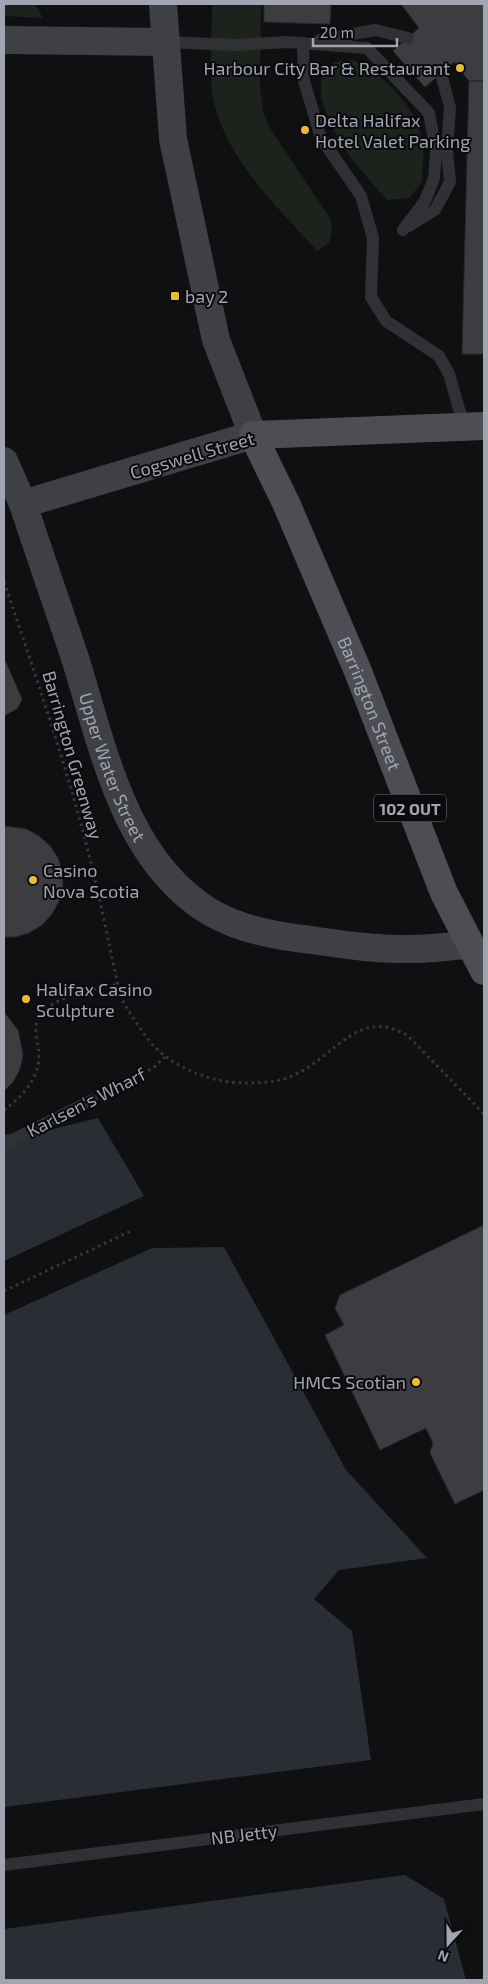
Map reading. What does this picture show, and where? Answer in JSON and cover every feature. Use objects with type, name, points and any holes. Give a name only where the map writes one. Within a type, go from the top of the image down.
[{"type":"main road","name":"Cogswell Street","points":[[254,435],[474,426]]},
{"type":"main road","name":"Barrington Street","points":[[254,435],[286,503],[357,669],[440,884],[469,945],[484,971]]},
{"type":"street","points":[[163,4],[173,139],[216,340],[254,435]]},
{"type":"street","points":[[4,40],[166,42]]},
{"type":"street","name":"Cogswell Street","points":[[18,504],[254,435]]},
{"type":"street","name":"Upper Water Street","points":[[4,461],[115,789],[150,852],[168,877],[211,912],[246,927],[275,936],[357,946],[412,949],[469,945]]},
{"type":"lane","points":[[303,44],[375,30],[408,38]]},
{"type":"lane","points":[[166,42],[237,45],[286,42],[367,48],[429,113],[436,151],[434,178],[425,201],[403,230],[435,210],[450,182],[447,150],[450,107],[441,74]]},
{"type":"lane","points":[[303,44],[304,81],[321,138],[361,196],[373,238],[371,297],[386,321],[439,356],[474,426]]},
{"type":"lane","name":"Karlsen's Wharf","points":[[4,1144],[92,1100]]},
{"type":"lane","name":"NB Jetty","points":[[4,1865],[484,1804]]},
{"type":"path","name":"Barrington Greenway","points":[[4,582],[58,743],[91,866],[118,984],[125,1004],[153,1045],[166,1056],[191,1071],[219,1080],[242,1083],[274,1082],[300,1072],[368,1026],[383,1025],[397,1029],[408,1036],[484,1114]]},
{"type":"path","points":[[4,1110],[30,1085],[37,1071],[39,1054],[35,1032],[40,1016],[53,1005],[75,994],[118,984]]},
{"type":"path","name":"Karlsen's Wharf","points":[[92,1100],[153,1068],[166,1056]]},
{"type":"path","points":[[4,1291],[131,1231]]},
{"type":"shaded area","points":[[4,4],[35,4],[43,18],[4,16]]},
{"type":"shaded area","points":[[212,4],[261,4],[260,85],[263,111],[270,128],[330,218],[332,231],[329,243],[317,251],[253,178],[227,137],[218,115],[212,92]]},
{"type":"shaded area","points":[[353,60],[367,68],[394,89],[413,116],[420,131],[423,147],[422,179],[420,185],[409,198],[387,200],[347,152],[331,125],[321,95],[322,72],[335,62]]},
{"type":"shaded area","points":[[98,1118],[144,1196],[4,1261],[4,1134],[29,1135]]},
{"type":"shaded area","points":[[224,1247],[346,1470],[427,1558],[339,1570],[314,1599],[352,1631],[371,1760],[4,1807],[4,1315],[152,1248]]},
{"type":"shaded area","points":[[405,1875],[444,1899],[466,1980],[4,1980],[4,1929]]},
{"type":"building","points":[[264,4],[331,4],[330,24],[264,22]]},
{"type":"building","points":[[401,4],[484,4],[484,81],[469,81],[454,62],[425,87],[393,51],[419,28]]},
{"type":"building","points":[[469,81],[484,81],[484,354],[462,354]]},
{"type":"building","points":[[4,658],[22,699],[18,708],[4,716]]},
{"type":"building","name":"Casino Nova Scotia","points":[[4,826],[26,829],[39,836],[50,846],[58,858],[62,872],[63,887],[59,901],[52,914],[42,925],[29,933],[15,937],[4,937]]},
{"type":"building","points":[[4,1012],[18,1030],[23,1055],[20,1069],[13,1082],[4,1091]]},
{"type":"building","name":"HMCS Scotian","points":[[484,1225],[484,1490],[455,1504],[430,1453],[433,1443],[426,1428],[380,1450],[325,1335],[344,1325],[335,1308],[340,1295]]},
{"type":"place","name":"Harbour City Bar & Restaurant","points":[[460,68]]},
{"type":"place","name":"Delta Halifax Hotel Valet Parking","points":[[305,130]]},
{"type":"place","name":"bay 2","points":[[175,296]]},
{"type":"place","name":"Casino Nova Scotia","points":[[33,880]]},
{"type":"place","name":"Halifax Casino Sculpture","points":[[26,999]]},
{"type":"place","name":"HMCS Scotian","points":[[416,1382]]}]
